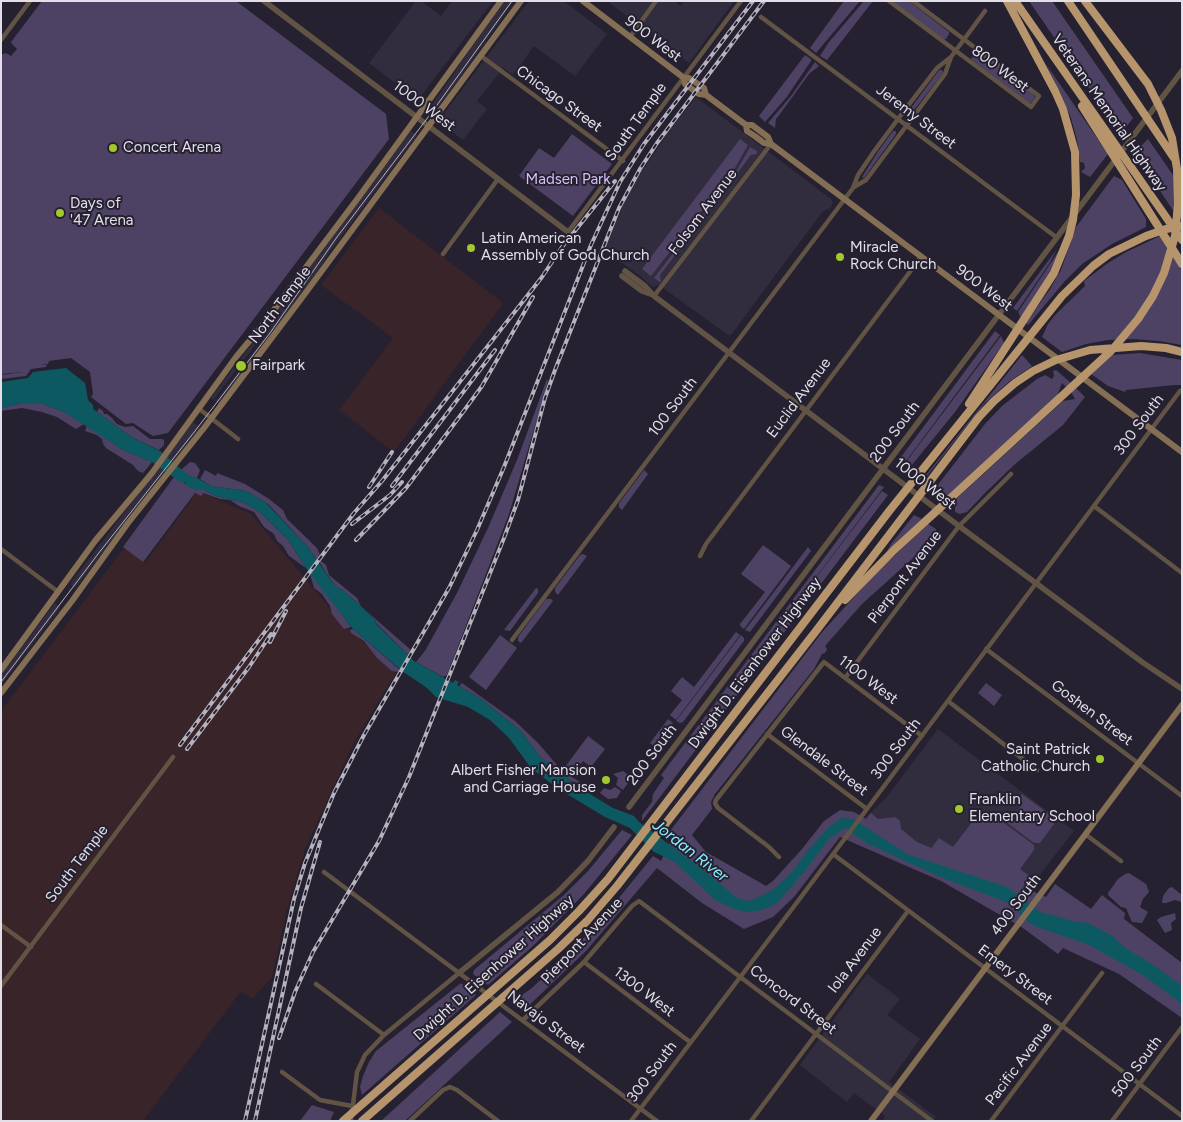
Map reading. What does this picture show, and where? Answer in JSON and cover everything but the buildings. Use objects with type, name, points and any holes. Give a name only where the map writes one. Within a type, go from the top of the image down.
[{"type":"highway","points":[[944,441],[1049,282],[1064,250],[1073,220],[1076,195],[1075,152],[1069,126],[1055,91],[1007,1]]},
{"type":"highway","name":"Veterans Memorial Highway","points":[[1015,1],[1099,128],[1132,169],[1182,240]]},
{"type":"highway","name":"Veterans Memorial Highway","points":[[1068,1],[1182,170]]},
{"type":"highway","points":[[816,630],[868,576],[954,494],[1117,344],[1138,319],[1158,286],[1175,236],[1178,211],[1178,186],[1173,143],[1162,110],[1142,74],[1085,1]]},
{"type":"highway","points":[[1099,128],[1126,178],[1182,264]]},
{"type":"highway","points":[[1161,138],[1182,163]]},
{"type":"highway","name":"Dwight D. Eisenhower Highway","points":[[343,1121],[504,981],[579,911],[608,878],[925,465],[1046,314],[1077,280],[1109,254],[1146,236],[1182,226]]},
{"type":"highway","name":"Dwight D. Eisenhower Highway","points":[[362,1121],[514,989],[587,921],[644,853],[979,417],[994,401],[1033,371],[1056,360],[1080,353],[1103,348],[1141,346],[1166,348],[1182,352]]},
{"type":"main road","name":"North Temple","points":[[1,670],[95,541],[152,473],[198,408],[347,212],[501,1]]},
{"type":"main road","name":"North Temple","points":[[1,694],[72,601],[115,540],[211,418],[430,126],[521,1]]},
{"type":"main road","name":"900 West","points":[[583,1],[684,78],[690,78],[704,88],[706,95],[746,125],[752,125],[768,137],[771,144],[1182,452]]},
{"type":"main road","name":"400 South","points":[[871,1121],[1019,920],[1182,704]]},
{"type":"street","points":[[1,40],[30,1]]},
{"type":"street","name":"1000 West","points":[[264,1],[272,4],[568,232]]},
{"type":"street","points":[[630,37],[656,1]]},
{"type":"street","name":"South Temple","points":[[568,232],[742,1]]},
{"type":"street","name":"800 West","points":[[889,1],[1031,107],[1039,96],[913,1]]},
{"type":"street","name":"100 South","points":[[853,188],[866,180],[945,74],[952,57],[985,11]]},
{"type":"street","name":"Jeremy Street","points":[[761,17],[1056,237]]},
{"type":"street","name":"Chicago Street","points":[[481,56],[623,161]]},
{"type":"street","name":"100 South","points":[[512,640],[853,188],[858,175],[898,119],[937,68],[952,57]]},
{"type":"street","name":"200 South","points":[[629,808],[1182,71]]},
{"type":"street","name":"Folsom Avenue","points":[[654,296],[771,144]]},
{"type":"street","points":[[443,254],[498,179]]},
{"type":"street","name":"Euclid Avenue","points":[[700,556],[706,544],[921,257]]},
{"type":"street","name":"1000 West","points":[[624,273],[645,286],[654,296],[959,526],[1142,662],[1182,689]]},
{"type":"street","name":"300 South","points":[[631,1121],[1180,391]]},
{"type":"street","points":[[198,408],[238,439]]},
{"type":"street","name":"Pierpont Avenue","points":[[845,678],[959,526],[1011,474]]},
{"type":"street","points":[[1094,506],[1182,573]]},
{"type":"street","points":[[1,549],[57,591]]},
{"type":"street","name":"Goshen Street","points":[[986,649],[1182,796]]},
{"type":"street","name":"1100 West","points":[[767,734],[824,662],[922,736]]},
{"type":"street","points":[[948,701],[1037,770]]},
{"type":"street","points":[[767,734],[718,796],[715,803],[718,808],[769,847],[779,857]]},
{"type":"street","name":"Glendale Street","points":[[767,734],[867,809]]},
{"type":"street","name":"South Temple","points":[[1,986],[173,757]]},
{"type":"street","points":[[351,1121],[357,1072],[370,1049],[384,1035],[558,892],[588,861],[614,827]]},
{"type":"street","points":[[1084,834],[1121,861]]},
{"type":"street","name":"Emery Street","points":[[833,854],[1182,1116]]},
{"type":"street","name":"Navajo Street","points":[[324,872],[657,1121]]},
{"type":"street","name":"Pierpont Avenue","points":[[523,1020],[584,962],[638,901]]},
{"type":"street","name":"Concord Street","points":[[638,901],[932,1121]]},
{"type":"street","name":"Iola Avenue","points":[[751,1121],[908,911]]},
{"type":"street","points":[[1,924],[31,947]]},
{"type":"street","name":"1300 West","points":[[584,962],[690,1042]]},
{"type":"street","name":"Pacific Avenue","points":[[991,1121],[1102,974]]},
{"type":"street","points":[[316,984],[384,1035]]},
{"type":"street","name":"500 South","points":[[1112,1121],[1182,1028]]},
{"type":"street","points":[[282,1072],[320,1100],[352,1106]]},
{"type":"street","points":[[410,1121],[446,1088],[450,1087],[457,1090],[498,1121]]},
{"type":"shaded area","points":[[416,1],[421,1],[441,16],[452,1],[493,1],[418,100],[369,63]]},
{"type":"shaded area","points":[[505,1],[514,1],[436,111],[430,107],[470,48]]},
{"type":"shaded area","points":[[529,1],[564,1],[607,34],[575,76],[534,46],[513,75],[503,68],[477,101],[487,109],[463,140],[443,125],[442,116]]},
{"type":"shaded area","points":[[607,1],[674,1],[681,6],[684,1],[734,1],[689,63]]},
{"type":"shaded area","points":[[696,97],[831,199],[833,203],[830,209],[823,211],[731,335],[728,335],[659,285],[653,287],[603,249],[640,174],[669,131]]},
{"type":"shaded area","points":[[411,131],[417,135],[329,253],[304,292],[219,404],[211,398]],"holes":[[[265,332],[267,334],[216,401],[214,399]]]},
{"type":"shaded area","points":[[379,208],[503,303],[394,452],[339,410],[393,338],[321,285]]},
{"type":"shaded area","points":[[193,422],[201,428],[75,588],[71,585],[72,581]]},
{"type":"shaded area","points":[[198,491],[251,514],[342,623],[397,671],[354,742],[305,849],[286,913],[272,977],[252,999],[241,991],[143,1121],[1,1121],[1,711],[125,547],[145,563]]},
{"type":"shaded area","points":[[55,603],[60,607],[57,612],[1,685],[1,675]]},
{"type":"shaded area","name":"Franklin Elementary School","points":[[938,729],[1074,831],[1042,872],[1031,890],[992,879],[873,824],[865,818],[886,798]]},
{"type":"shaded area","points":[[867,974],[900,999],[887,1015],[920,1039],[889,1082],[936,1117],[933,1121],[882,1121],[885,1116],[854,1093],[847,1102],[800,1065]]},
{"type":"green space","points":[[42,1],[236,1],[386,114],[389,139],[168,433],[153,436],[133,423],[126,424],[91,397],[93,394],[90,372],[71,358],[49,361],[48,364],[41,365],[47,365],[46,367],[31,369],[26,376],[1,379],[1,375],[23,372],[1,374],[1,55],[6,53],[11,56],[17,49],[11,42]]},
{"type":"green space","points":[[844,1],[860,1],[816,53],[810,48]]},
{"type":"green space","points":[[864,1],[873,1],[827,60],[820,56],[829,42]]},
{"type":"green space","points":[[892,1],[909,1],[949,32],[946,39],[943,40]]},
{"type":"green space","points":[[1029,1],[1052,1],[1133,118],[1124,130],[1115,126]]},
{"type":"green space","points":[[978,52],[1034,95],[1035,97],[1031,103],[1028,103],[973,61],[971,59]]},
{"type":"green space","points":[[805,55],[811,61],[786,98],[765,122],[759,116]]},
{"type":"green space","points":[[815,62],[819,66],[809,74],[776,119],[775,128],[768,123],[791,96]]},
{"type":"green space","points":[[1046,64],[1108,154],[1090,177],[1081,172],[1085,168],[1084,163],[1080,162],[1071,118]]},
{"type":"green space","points":[[939,70],[942,70],[943,73],[911,114],[909,114],[908,112]]},
{"type":"green space","points":[[893,131],[896,131],[896,134],[864,178],[862,177],[879,150]]},
{"type":"green space","name":"Madsen Park","points":[[572,134],[612,164],[573,216],[519,176],[539,148],[554,158]]},
{"type":"green space","points":[[740,139],[748,145],[735,168],[651,276],[642,269]]},
{"type":"green space","points":[[1148,139],[1182,188],[1182,217],[1180,218],[1134,153]]},
{"type":"green space","points":[[750,147],[757,151],[757,154],[751,155],[660,275],[661,282],[658,281],[654,278],[737,170]]},
{"type":"green space","points":[[1114,176],[1122,180],[1146,219],[1146,227],[1112,244],[1082,264],[1028,325],[1026,323],[1061,270],[1076,227]]},
{"type":"green space","points":[[1160,236],[1182,271],[1182,345],[1133,339],[1108,340],[1086,344],[1062,352],[1042,337],[1048,324],[1056,314],[1085,286],[1084,281],[1126,252]]},
{"type":"green space","points":[[1062,246],[1054,266],[1021,318],[1018,312]]},
{"type":"green space","points":[[1057,249],[1049,264],[1017,311],[1013,308]]},
{"type":"green space","points":[[995,331],[1000,335],[900,469],[901,464],[898,461]]},
{"type":"green space","points":[[1001,336],[1004,343],[955,412],[911,466],[906,462]]},
{"type":"green space","points":[[1140,353],[1182,360],[1182,385],[1126,390],[1125,392],[1108,386],[1091,374],[1112,355]]},
{"type":"green space","points":[[1022,355],[1032,366],[1010,381],[985,403],[927,476],[926,475]]},
{"type":"green space","points":[[1056,370],[1071,383],[1066,387],[1062,383],[1057,396],[948,496],[937,486],[985,424],[1002,406],[1037,379],[1045,375],[1052,379],[1054,376],[1053,371]]},
{"type":"green space","points":[[547,379],[548,382],[509,514],[447,675],[443,677],[416,662],[425,651],[457,593],[488,528],[517,460]]},
{"type":"green space","points":[[1076,388],[1085,397],[1063,425],[1014,465],[967,512],[960,514],[955,512],[955,500],[1063,401],[1075,399],[1071,392]]},
{"type":"green space","points":[[19,404],[43,404],[64,412],[84,424],[76,429],[57,417],[22,408],[1,411],[1,408]]},
{"type":"green space","points":[[99,408],[117,424],[125,427],[133,426],[150,439],[164,440],[164,445],[159,450],[133,438],[97,412]]},
{"type":"green space","points":[[87,425],[123,450],[152,462],[143,473],[138,471],[133,465],[106,448],[102,439],[97,435],[85,431]]},
{"type":"green space","points":[[190,462],[195,463],[200,470],[197,478],[189,476],[181,470]]},
{"type":"green space","points":[[205,470],[216,476],[217,473],[245,484],[283,510],[287,519],[317,548],[320,555],[317,560],[306,545],[268,504],[246,491],[211,486],[200,479]]},
{"type":"green space","points":[[644,470],[648,474],[622,510],[619,507],[619,503]]},
{"type":"green space","points":[[174,477],[196,490],[204,490],[216,496],[242,502],[252,507],[263,515],[289,541],[306,568],[289,556],[274,534],[264,527],[254,512],[230,500],[220,499],[203,493],[201,496],[195,493],[143,562],[123,547]]},
{"type":"green space","points":[[879,485],[884,487],[766,643],[882,491],[888,495],[642,821],[642,815],[652,802],[653,794],[664,778],[661,775]]},
{"type":"green space","points":[[914,515],[922,519],[886,553],[891,544]]},
{"type":"green space","points":[[928,524],[936,529],[931,538],[933,540],[862,604],[825,646],[827,649],[814,669],[715,794],[711,802],[712,809],[692,835],[706,852],[766,886],[773,881],[802,849],[824,821],[840,810],[854,812],[866,819],[871,813],[878,819],[895,817],[900,821],[901,829],[917,842],[934,849],[932,847],[939,838],[953,847],[979,813],[984,817],[988,811],[1034,845],[1034,850],[1020,869],[1035,880],[1030,890],[1046,897],[1055,884],[1091,909],[1102,895],[1125,913],[1124,919],[1182,963],[1182,1018],[1119,974],[1063,948],[1058,954],[1023,928],[941,881],[840,837],[794,897],[773,917],[744,929],[702,903],[657,868],[586,951],[523,1011],[511,1003],[532,988],[580,942],[653,856],[661,861],[671,839],[667,835],[823,631],[876,573]]},
{"type":"green space","points":[[763,545],[791,566],[744,629],[740,624],[765,592],[741,574]]},
{"type":"green space","points":[[808,547],[811,551],[750,632],[745,630]]},
{"type":"green space","points":[[580,555],[587,556],[558,595],[555,592],[555,588]]},
{"type":"green space","points":[[321,561],[326,565],[329,575],[357,598],[361,606],[344,591],[335,586],[319,562]]},
{"type":"green space","points":[[310,574],[351,627],[344,629],[332,614],[330,606],[322,594],[314,588]]},
{"type":"green space","points":[[536,588],[538,593],[510,631],[504,630]]},
{"type":"green space","points":[[546,599],[553,601],[521,643],[518,641],[518,637]]},
{"type":"green space","points":[[364,609],[411,650],[408,655],[376,623]]},
{"type":"green space","points":[[353,629],[400,670],[399,672],[392,671],[377,658],[364,641],[351,633],[350,630]]},
{"type":"green space","points":[[736,632],[740,635],[676,720],[670,715],[682,700],[671,691],[682,677],[694,687]]},
{"type":"green space","points":[[500,635],[517,648],[486,690],[469,677]]},
{"type":"green space","points":[[741,635],[744,641],[683,722],[676,721]]},
{"type":"green space","points":[[462,683],[515,721],[538,743],[563,772],[582,783],[571,781],[540,757],[521,731],[481,699],[459,686]]},
{"type":"green space","points":[[986,683],[1002,695],[994,706],[978,693]]},
{"type":"green space","points":[[668,719],[673,723],[655,747],[650,743]]},
{"type":"green space","points":[[588,736],[605,749],[591,767],[583,761],[572,772],[565,767]]},
{"type":"green space","points":[[623,771],[631,779],[623,790],[616,785],[618,778],[613,774]]},
{"type":"green space","points":[[615,787],[621,791],[617,798],[608,799],[600,793],[604,788],[610,790]]},
{"type":"green space","points":[[1022,794],[1057,820],[1040,843],[1034,843],[1002,819],[1007,815],[1012,818],[1023,803],[1019,798]]},
{"type":"green space","points":[[622,830],[632,835],[584,894],[533,946],[488,985],[473,974],[474,970],[564,895],[588,871]]},
{"type":"green space","points":[[1129,873],[1146,884],[1149,892],[1143,899],[1140,907],[1148,912],[1142,923],[1132,922],[1126,908],[1121,907],[1108,895],[1118,879]]},
{"type":"green space","points":[[1172,887],[1182,895],[1182,902],[1175,900],[1162,903],[1163,896]]},
{"type":"green space","points":[[1175,913],[1176,919],[1171,923],[1172,930],[1165,933],[1157,920]]},
{"type":"green space","points":[[461,983],[476,995],[362,1095],[360,1087],[363,1076],[376,1051]]},
{"type":"green space","points":[[500,1012],[512,1022],[405,1121],[381,1121]]},
{"type":"green space","points":[[312,1105],[334,1112],[330,1121],[300,1121]]},
{"type":"water","points":[[66,368],[85,383],[88,400],[93,405],[93,409],[133,438],[160,451],[189,476],[211,486],[246,491],[265,502],[306,545],[335,586],[344,591],[364,609],[375,620],[376,624],[414,661],[453,683],[455,680],[459,682],[457,685],[481,699],[521,731],[540,757],[572,783],[613,808],[634,816],[639,822],[737,898],[750,901],[773,890],[793,871],[808,850],[828,828],[841,818],[853,819],[907,854],[1007,887],[1040,912],[1088,923],[1111,935],[1127,949],[1155,966],[1182,986],[1182,1004],[1143,975],[1089,945],[1029,923],[1011,904],[943,878],[868,844],[845,828],[829,839],[778,902],[763,910],[746,912],[715,900],[675,862],[654,852],[630,828],[605,817],[557,788],[531,768],[509,738],[490,720],[468,707],[436,697],[427,688],[402,671],[353,629],[310,574],[289,541],[263,515],[252,507],[242,502],[216,496],[204,490],[196,490],[187,486],[185,482],[182,483],[152,462],[123,450],[64,412],[43,404],[19,404],[1,408],[1,382],[28,378],[33,372]]},
{"type":"tram line","points":[[1,682],[270,333],[337,237],[432,112],[512,1]]},
{"type":"railway","points":[[245,1121],[294,899],[305,863],[334,793],[364,735],[449,588],[477,530],[504,467],[591,245],[620,182],[644,144],[753,1]]},
{"type":"railway","points":[[279,1038],[295,992],[313,952],[379,841],[409,777],[504,538],[518,500],[545,398],[619,208],[640,169],[657,143],[764,1]]},
{"type":"railway","points":[[180,745],[354,513],[382,481],[615,181]]},
{"type":"railway","points":[[356,540],[406,488],[466,408],[482,386],[533,297]]},
{"type":"railway","points":[[392,486],[495,350]]},
{"type":"railway","points":[[369,487],[392,452]]},
{"type":"railway","points":[[352,524],[390,495],[402,482]]},
{"type":"railway","points":[[270,642],[286,611]]},
{"type":"railway","points":[[187,749],[249,667],[271,634]]},
{"type":"railway","points":[[255,1121],[301,908],[320,842]]},
{"type":"place","name":"Concert Arena","points":[[113,148]]},
{"type":"place","name":"Days of '47 Arena","points":[[60,213]]},
{"type":"place","name":"Latin American Assembly of God Church","points":[[471,248]]},
{"type":"place","name":"Miracle Rock Church","points":[[840,257]]},
{"type":"place","name":"Fairpark","points":[[241,366]]},
{"type":"place","name":"Saint Patrick Catholic Church","points":[[1100,759]]},
{"type":"place","name":"Albert Fisher Mansion and Carriage House","points":[[606,780]]},
{"type":"place","name":"Franklin Elementary School","points":[[959,809]]},
{"type":"water label","name":"Jordan River","points":[[690,851]]}]
